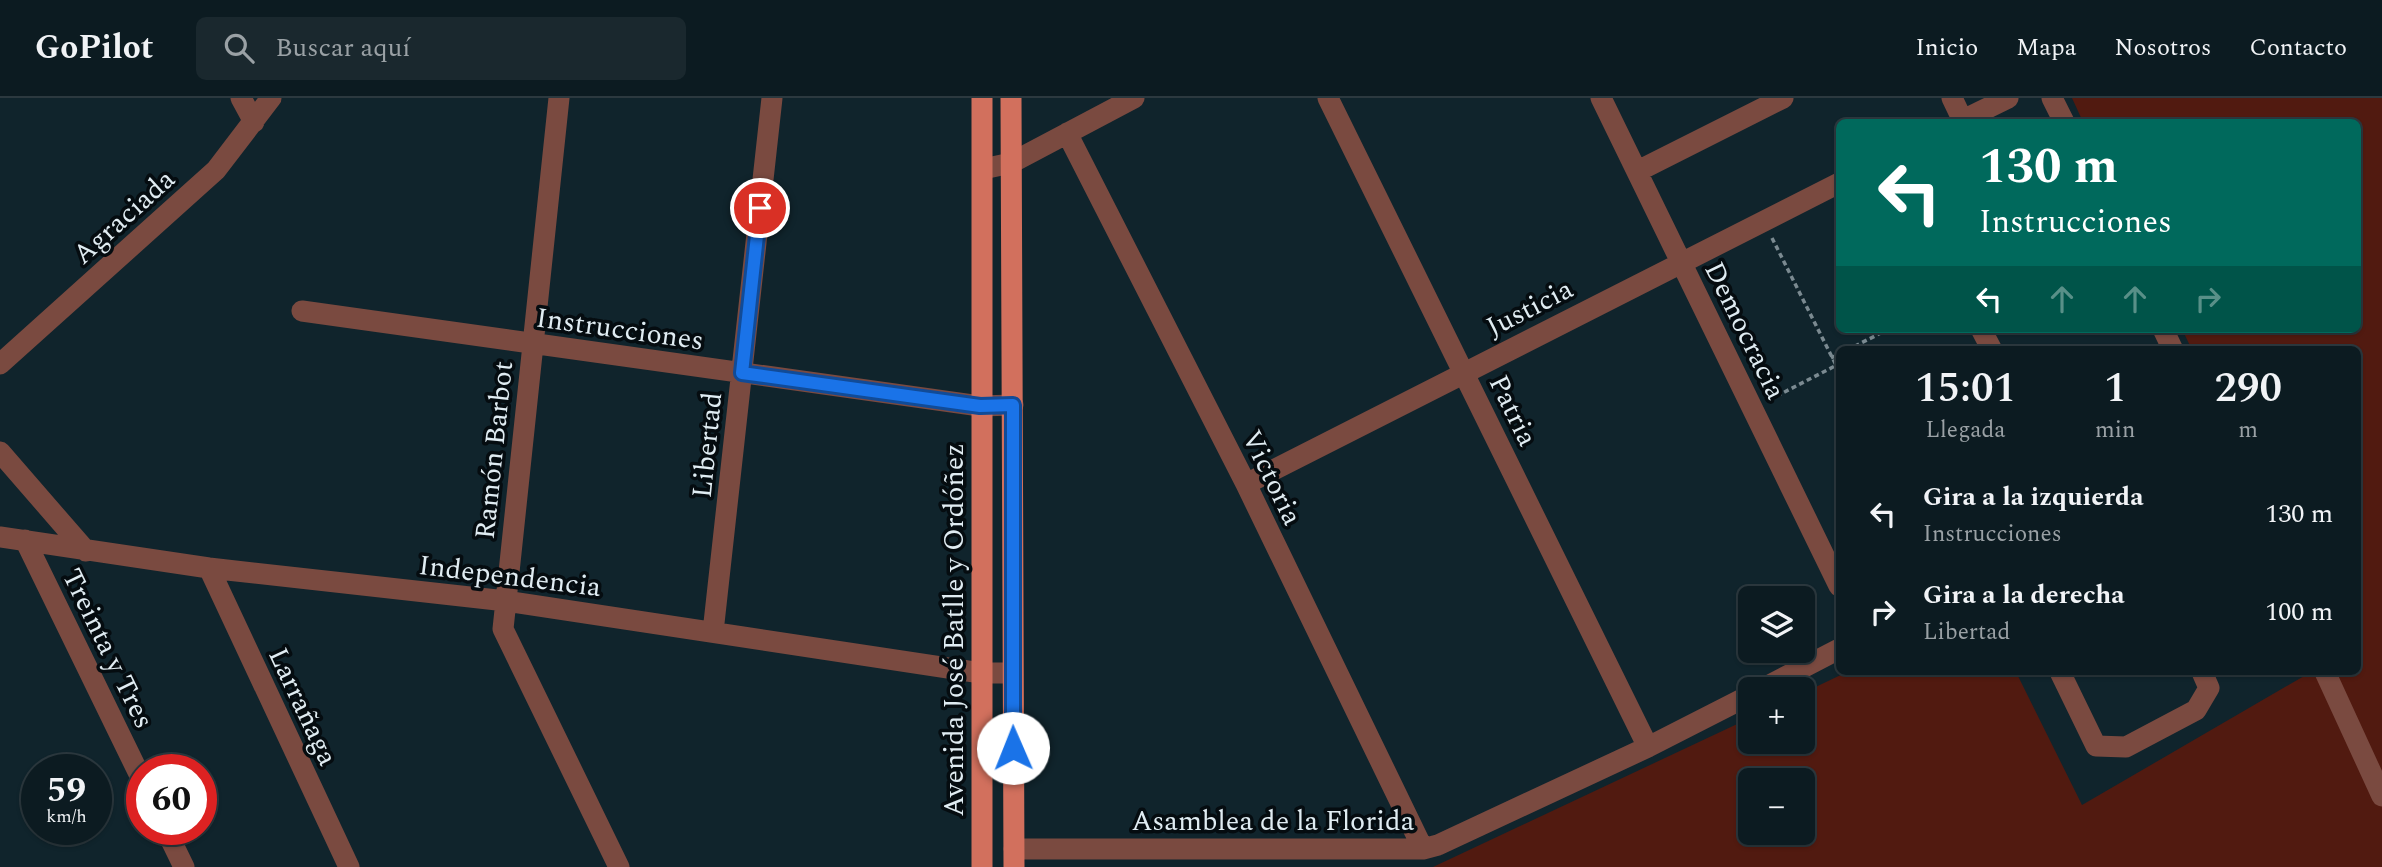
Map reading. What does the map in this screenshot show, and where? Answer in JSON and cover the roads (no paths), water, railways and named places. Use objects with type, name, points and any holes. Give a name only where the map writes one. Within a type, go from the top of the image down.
[{"type":"main road","name":"Avenida José Batlle y Ordóñez","points":[[982,98],[982,867]]},
{"type":"main road","points":[[1011,98],[1014,858]]},
{"type":"street","points":[[241,98],[254,122]]},
{"type":"street","name":"Agraciada","points":[[0,364],[216,170],[271,98]]},
{"type":"street","name":"Ramón Barbot","points":[[559,98],[503,629],[619,867]]},
{"type":"street","name":"Libertad","points":[[713,632],[772,98]]},
{"type":"street","points":[[983,169],[1011,163],[1134,98]]},
{"type":"street","name":"Patria","points":[[1328,98],[1648,747]]},
{"type":"street","name":"Democracia","points":[[1601,98],[1836,580]]},
{"type":"street","points":[[1638,171],[1783,98]]},
{"type":"street","points":[[1952,98],[1960,119]]},
{"type":"street","points":[[1967,119],[2008,98]]},
{"type":"street","points":[[2052,98],[2062,119]]},
{"type":"street","name":"Victoria","points":[[1067,134],[1246,484],[1423,849]]},
{"type":"street","name":"Justicia","points":[[1246,484],[1463,371],[1836,184]]},
{"type":"street","name":"Instrucciones","points":[[302,311],[980,406],[1013,405]]},
{"type":"street","name":"Treinta y Tres","points":[[0,452],[86,551]]},
{"type":"street","name":"Independencia","points":[[0,537],[208,568],[506,601],[981,673],[1012,673]]},
{"type":"street","name":"Treinta y Tres","points":[[25,540],[129,754]]},
{"type":"street","name":"Larrañaga","points":[[208,568],[349,867]]},
{"type":"street","points":[[1785,677],[1836,651]]},
{"type":"street","points":[[2061,675],[2096,746],[2126,747],[2196,710],[2209,688],[2203,675]]},
{"type":"street","points":[[2326,675],[2382,796]]},
{"type":"street","name":"Asamblea de la Florida","points":[[1014,858],[1423,849],[1438,845],[1648,747],[1738,701]]},
{"type":"street","points":[[173,845],[184,867]]}]
